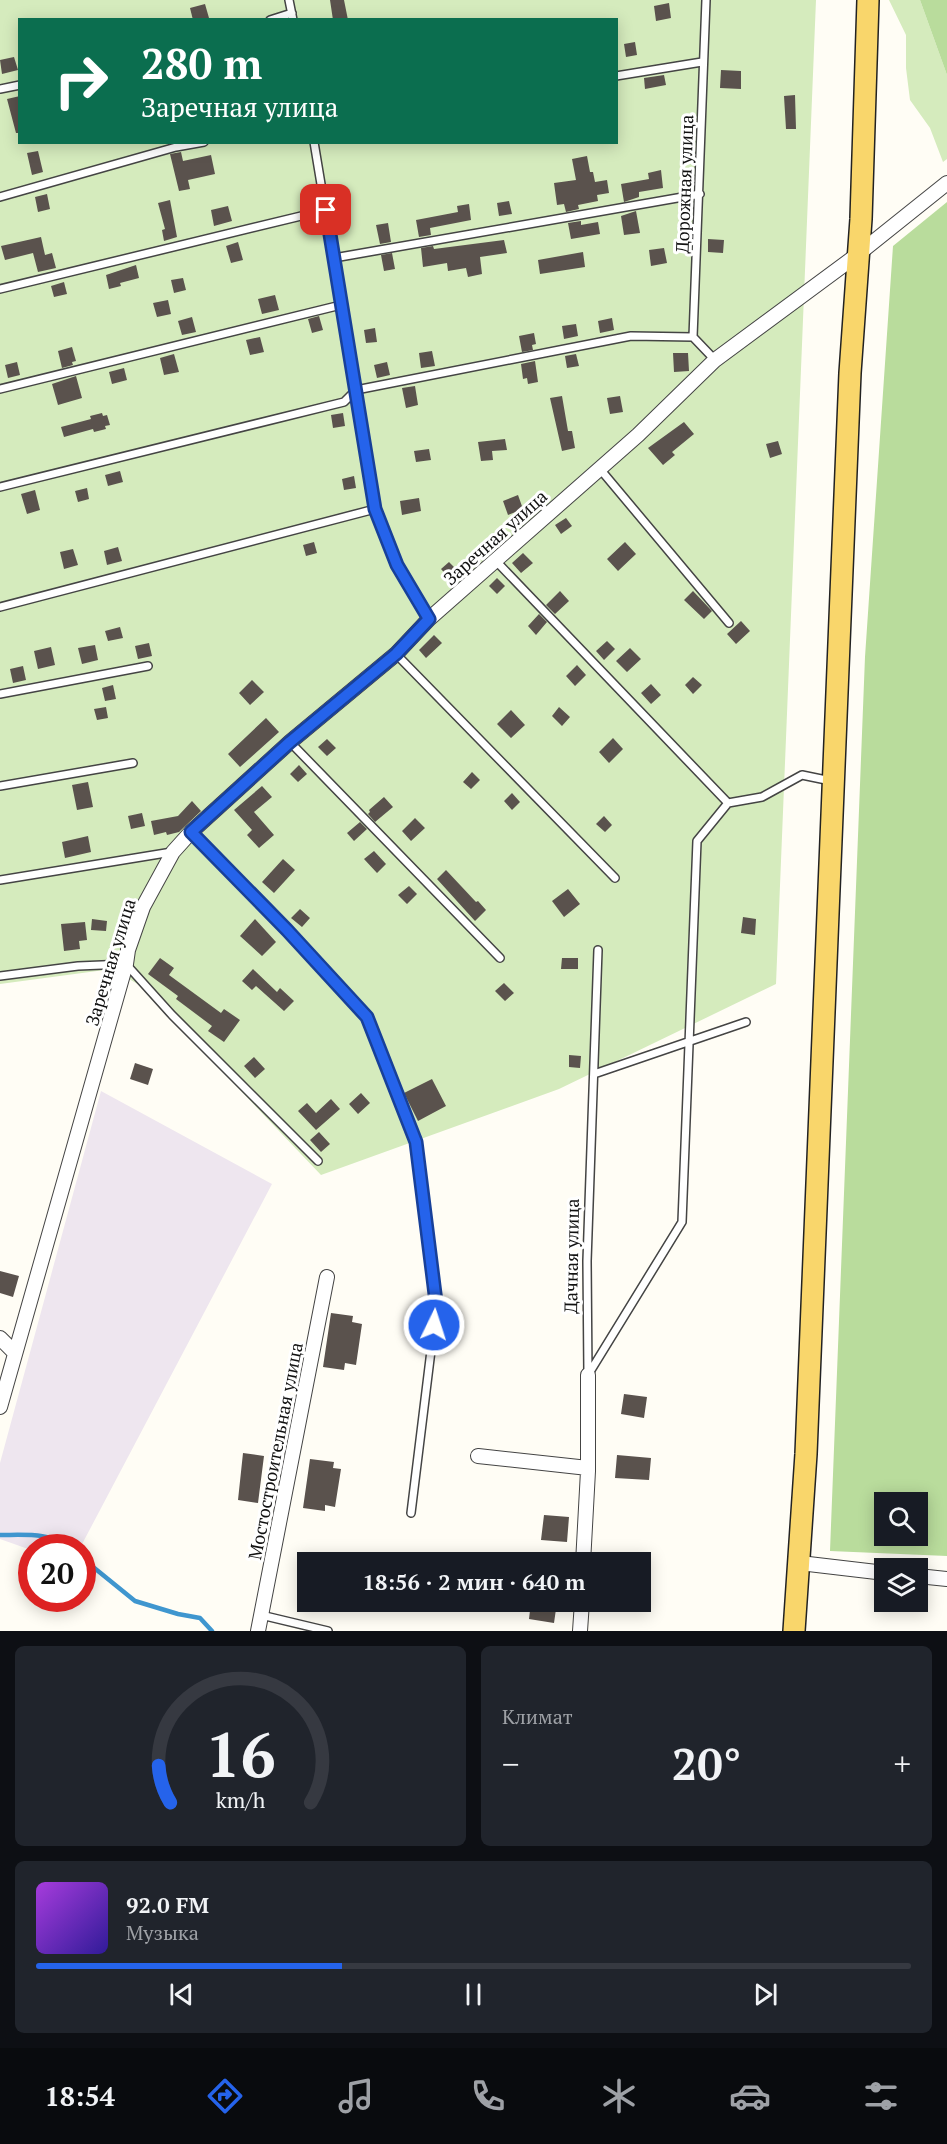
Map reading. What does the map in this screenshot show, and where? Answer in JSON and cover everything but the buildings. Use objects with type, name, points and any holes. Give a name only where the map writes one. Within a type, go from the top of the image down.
[{"type":"main road","points":[[794,1631],[807,1430],[850,373],[861,219],[868,0]]},
{"type":"street","name":"Заречная улица","points":[[0,1407],[128,951],[143,907],[173,852],[191,832],[290,742],[396,654],[429,619],[638,435],[715,360],[857,255],[947,183]]},
{"type":"street","name":"Мостостроительная улица","points":[[258,1631],[327,1277]]},
{"type":"street","points":[[0,1338],[15,1353]]},
{"type":"street","name":"Дачная улица","points":[[584,1552],[588,1468],[588,1375]]},
{"type":"street","points":[[478,1456],[588,1468]]},
{"type":"street","points":[[800,1563],[874,1572]]},
{"type":"street","points":[[928,1577],[947,1579]]},
{"type":"street","points":[[580,1631],[581,1612]]},
{"type":"lane","points":[[290,0],[292,16]]},
{"type":"lane","name":"Дорожная улица","points":[[693,337],[706,0]]},
{"type":"lane","points":[[618,76],[702,62]]},
{"type":"lane","points":[[0,89],[18,85]]},
{"type":"lane","points":[[0,197],[193,144]]},
{"type":"lane","points":[[314,144],[375,509],[397,565],[429,619]]},
{"type":"lane","points":[[334,258],[700,194]]},
{"type":"lane","points":[[0,289],[326,210]]},
{"type":"lane","points":[[0,389],[342,305]]},
{"type":"lane","points":[[0,487],[344,402],[356,390],[631,336],[693,337],[715,360]]},
{"type":"lane","points":[[599,468],[729,623]]},
{"type":"lane","points":[[0,607],[375,509]]},
{"type":"lane","points":[[496,561],[728,803]]},
{"type":"lane","points":[[396,654],[615,878]]},
{"type":"lane","points":[[0,694],[148,666]]},
{"type":"lane","points":[[290,742],[500,958]]},
{"type":"lane","points":[[0,786],[133,763]]},
{"type":"lane","points":[[588,1375],[682,1222],[697,841],[728,803],[762,797],[802,775],[833,781]]},
{"type":"lane","points":[[191,832],[287,930],[367,1017],[416,1142],[436,1302],[411,1514]]},
{"type":"lane","points":[[0,880],[173,852]]},
{"type":"lane","name":"Дачная улица","points":[[588,1375],[587,1262],[598,950]]},
{"type":"lane","points":[[0,976],[78,966],[126,964],[172,1015],[318,1161]]},
{"type":"lane","points":[[594,1074],[746,1022]]},
{"type":"lane","points":[[261,1615],[328,1631]]},
{"type":"shaded area","points":[[101,1091],[272,1184],[87,1534],[18,1534],[18,1545],[0,1539],[0,1463]]},
{"type":"green space","points":[[0,0],[816,0],[776,984],[559,1089],[321,1175],[141,986],[112,969],[0,984]]},
{"type":"green space","points":[[889,0],[920,0],[947,75],[947,159],[943,162],[930,128],[910,100],[906,68],[906,35]]},
{"type":"green space","points":[[920,0],[947,0],[947,75]]},
{"type":"green space","points":[[947,202],[947,1556],[830,1551],[865,657],[893,246]]},
{"type":"waterway","points":[[0,1535],[18,1535]]},
{"type":"waterway","points":[[96,1569],[135,1601],[200,1618],[212,1631]]},
{"type":"route","points":[[326,210],[375,509],[397,565],[429,619],[396,654],[290,742],[191,832],[287,930],[367,1017],[416,1142],[436,1302],[434,1325]]}]
